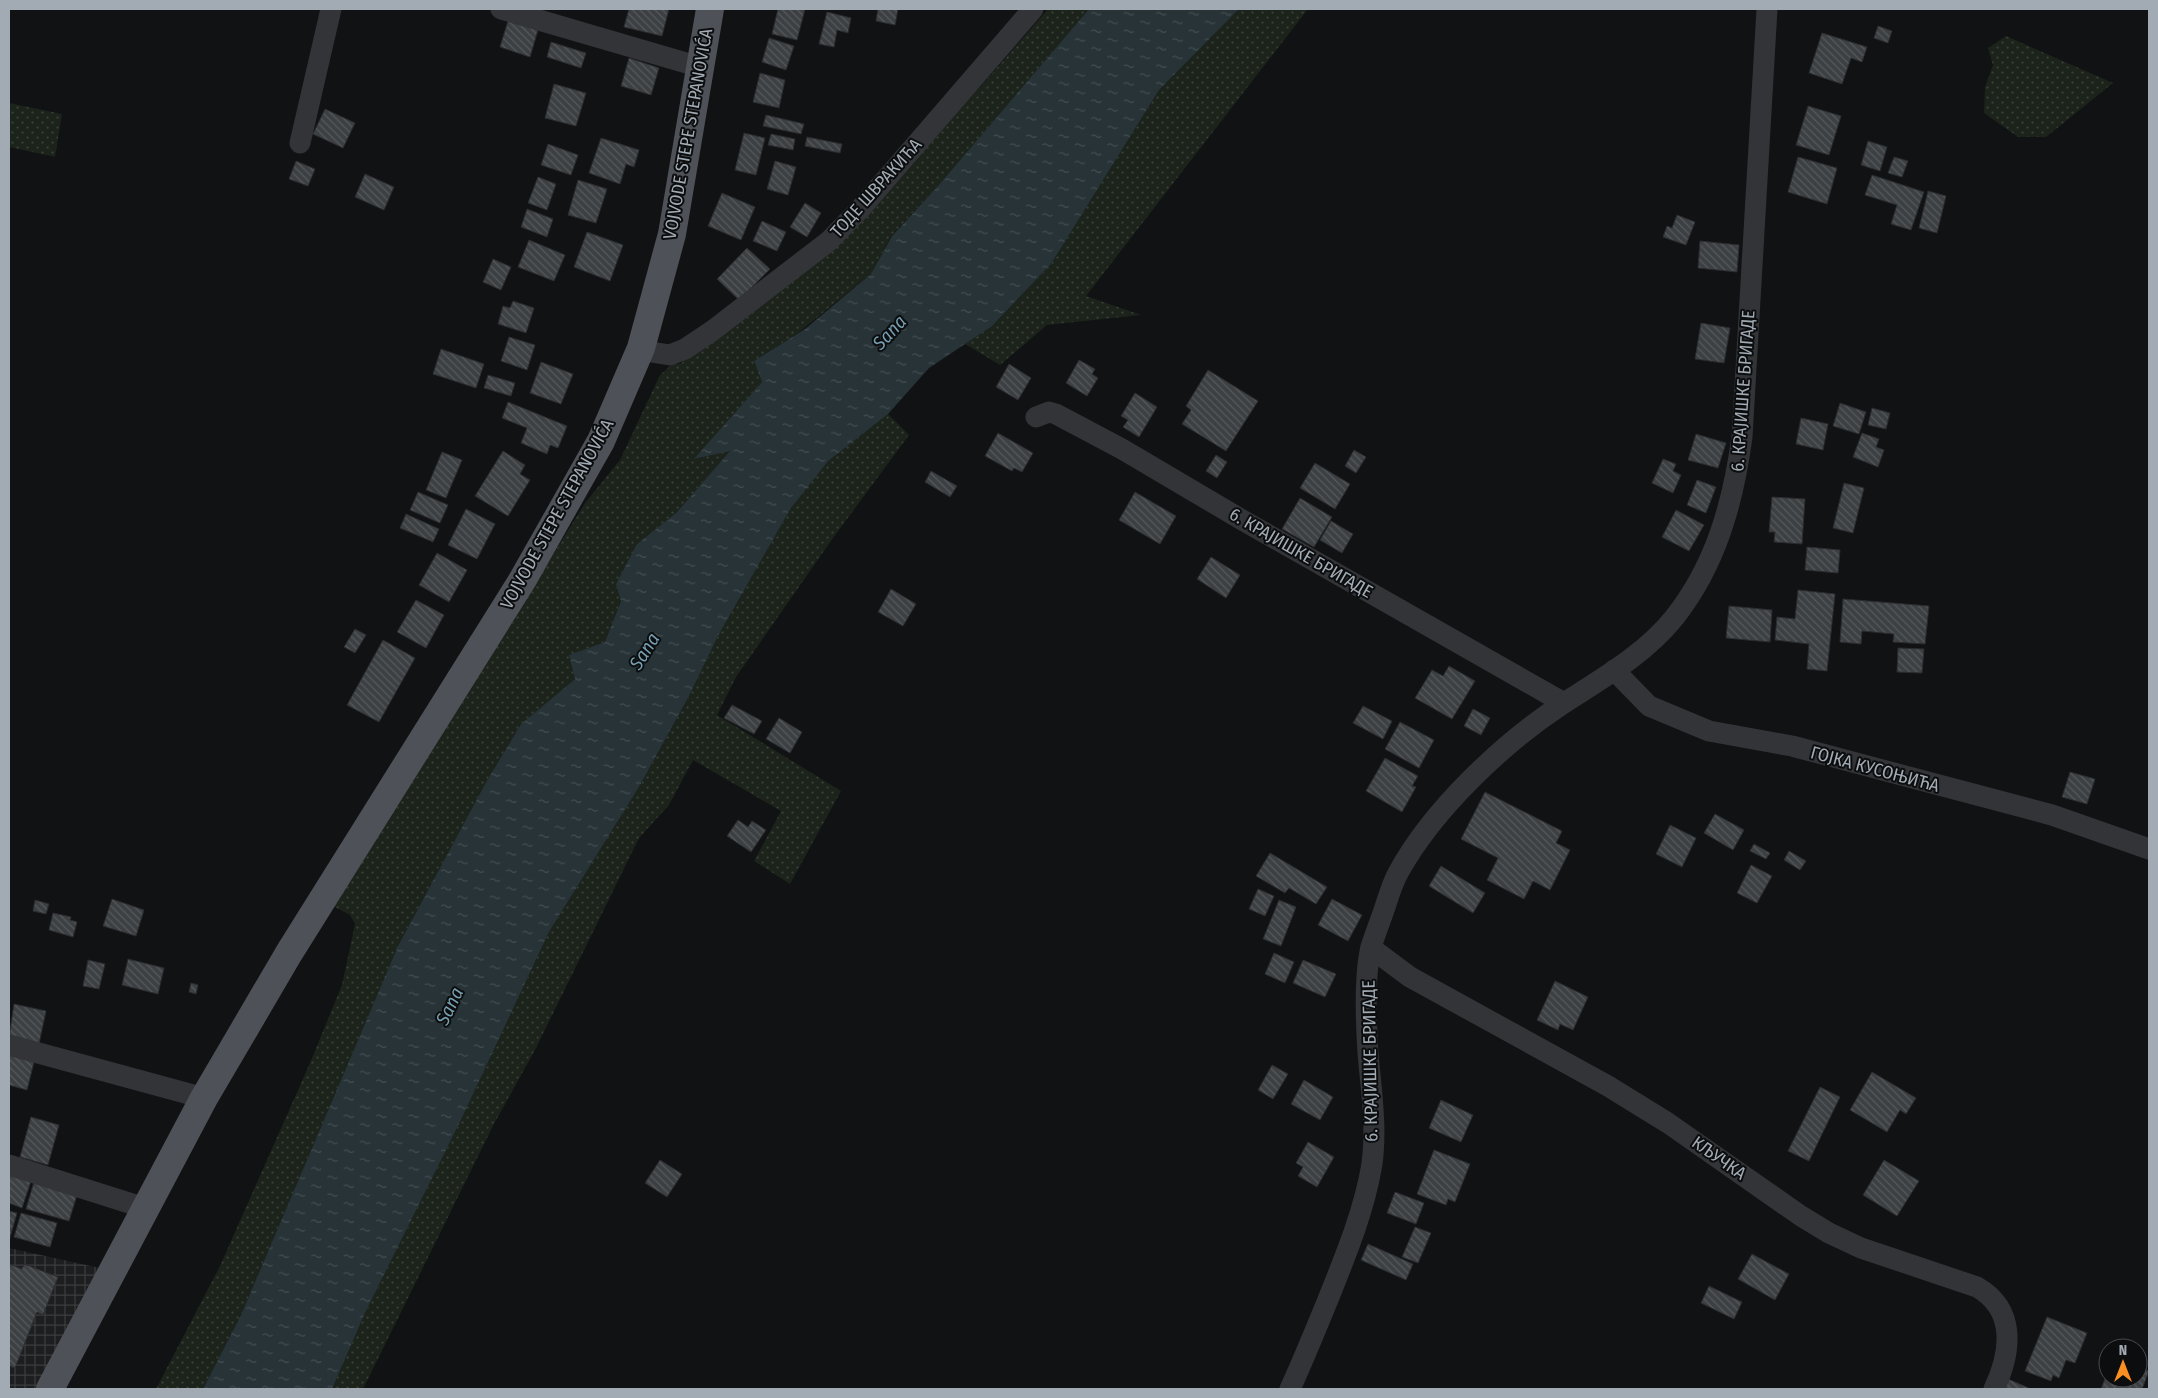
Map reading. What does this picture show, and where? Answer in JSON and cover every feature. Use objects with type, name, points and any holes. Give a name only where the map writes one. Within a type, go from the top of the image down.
[{"type":"main road","name":"VOJVODE STEPE STEPANOVIĆA","points":[[50,1389],[204,1098],[289,953],[523,579],[601,441],[641,348],[672,234],[710,9]]},
{"type":"street","points":[[300,143],[331,9]]},
{"type":"street","points":[[501,9],[700,67]]},
{"type":"street","name":"ТОДЕ ШВРАКИЋА","points":[[641,348],[651,352],[670,355],[685,349],[712,331],[829,241],[862,207],[1033,9]]},
{"type":"street","name":"6. КРАЈИШКЕ БРИГАДЕ","points":[[1290,1389],[1356,1226],[1372,1163],[1374,1136],[1366,1026],[1371,948],[1396,877],[1412,849],[1433,819],[1496,757],[1564,703],[1614,670],[1655,638],[1690,597],[1715,550],[1728,514],[1737,474],[1746,386],[1767,9]]},
{"type":"street","name":"6. КРАЈИШКЕ БРИГАДЕ","points":[[1036,416],[1048,412],[1056,414],[1122,449],[1236,517],[1564,703]]},
{"type":"street","name":"ГОЈКА КУСОЊИЋА","points":[[1614,670],[1649,706],[1700,728],[1792,746],[2052,815],[2149,849]]},
{"type":"street","name":"КЉУЧКА","points":[[1371,948],[1410,977],[1608,1086],[1668,1123],[1801,1216],[1829,1233],[1861,1248],[1977,1287],[1989,1294],[2004,1315],[2007,1325],[2006,1353],[1994,1389]]},
{"type":"street","points":[[9,1045],[204,1098]]},
{"type":"street","points":[[9,1165],[145,1208]]},
{"type":"shaded area","points":[[1048,9],[1089,9],[937,187],[892,235],[871,274],[798,333],[754,361],[762,382],[695,459],[731,450],[677,512],[637,544],[621,601],[605,642],[570,655],[575,679],[521,724],[485,784],[398,946],[241,1315],[203,1389],[156,1389],[220,1266],[310,1063],[342,985],[355,924],[350,915],[333,906],[585,503],[620,460],[660,375],[671,365],[682,363],[689,347],[871,200],[981,86]]},
{"type":"shaded area","points":[[1239,9],[1308,9],[1086,296],[1141,315],[1047,325],[1000,365],[965,344],[998,320],[1051,264],[1159,90]]},
{"type":"shaded area","points":[[2006,36],[2113,83],[2046,137],[2018,137],[1984,113],[1985,87],[1993,65],[1988,48]]},
{"type":"shaded area","points":[[9,103],[62,114],[55,157],[9,147]]},
{"type":"shaded area","points":[[888,414],[909,435],[833,538],[736,677],[717,715],[841,791],[790,884],[754,861],[781,811],[693,760],[669,805],[639,838],[536,1048],[494,1124],[363,1389],[332,1389],[365,1313],[460,1122],[549,932],[639,787],[689,696],[718,636],[791,508],[827,461]]},
{"type":"shaded area","points":[[9,1248],[100,1268],[36,1389],[9,1389]]},
{"type":"water","name":"Sana","points":[[1089,9],[1239,9],[1159,90],[1051,264],[992,326],[929,368],[888,414],[828,461],[791,508],[718,636],[689,696],[639,787],[549,932],[460,1122],[365,1313],[332,1389],[203,1389],[241,1315],[398,946],[485,784],[521,724],[575,679],[569,655],[605,642],[621,601],[616,584],[637,544],[677,512],[730,451],[694,459],[762,382],[754,361],[805,329],[871,274],[892,236],[937,187]]},
{"type":"building","points":[[629,9],[669,9],[662,36],[624,27]]},
{"type":"building","points":[[778,9],[805,9],[797,40],[772,34]]},
{"type":"building","points":[[878,9],[898,9],[895,25],[876,21]]},
{"type":"building","points":[[827,12],[851,18],[848,33],[837,30],[834,47],[819,44]]},
{"type":"building","points":[[508,21],[538,30],[530,57],[500,47]]},
{"type":"building","points":[[1878,26],[1892,31],[1888,43],[1874,38]]},
{"type":"building","points":[[1822,33],[1867,47],[1862,62],[1851,58],[1842,84],[1809,73]]},
{"type":"building","points":[[769,38],[794,46],[786,70],[762,62]]},
{"type":"building","points":[[551,42],[586,53],[581,68],[547,57]]},
{"type":"building","points":[[629,58],[659,68],[651,95],[621,86]]},
{"type":"building","points":[[760,73],[785,80],[779,108],[753,102]]},
{"type":"building","points":[[554,84],[586,93],[576,126],[545,118]]},
{"type":"building","points":[[1808,106],[1841,116],[1829,155],[1796,145]]},
{"type":"building","points":[[325,109],[355,123],[343,148],[313,134]]},
{"type":"building","points":[[766,115],[804,124],[801,134],[763,126]]},
{"type":"building","points":[[744,133],[765,138],[756,175],[735,170]]},
{"type":"building","points":[[771,134],[795,139],[793,150],[768,145]]},
{"type":"building","points":[[807,137],[842,144],[840,153],[805,146]]},
{"type":"building","points":[[601,138],[639,150],[634,167],[626,164],[620,184],[589,173]]},
{"type":"building","points":[[1868,141],[1887,147],[1880,171],[1861,165]]},
{"type":"building","points":[[548,144],[578,155],[571,175],[541,165]]},
{"type":"building","points":[[1798,157],[1837,168],[1827,204],[1788,192]]},
{"type":"building","points":[[1894,157],[1908,161],[1902,177],[1888,173]]},
{"type":"building","points":[[296,161],[315,169],[308,186],[289,179]]},
{"type":"building","points":[[775,161],[796,167],[788,195],[767,189]]},
{"type":"building","points":[[365,174],[394,187],[384,210],[355,197]]},
{"type":"building","points":[[1872,175],[1924,192],[1911,230],[1891,224],[1897,205],[1865,195]]},
{"type":"building","points":[[538,177],[556,184],[547,210],[528,203]]},
{"type":"building","points":[[578,180],[607,189],[596,223],[568,215]]},
{"type":"building","points":[[1928,191],[1946,196],[1937,233],[1919,228]]},
{"type":"building","points":[[722,193],[755,207],[741,240],[708,226]]},
{"type":"building","points":[[805,203],[821,213],[807,237],[790,227]]},
{"type":"building","points":[[527,209],[553,219],[547,237],[521,227]]},
{"type":"building","points":[[1677,215],[1695,222],[1686,245],[1663,237],[1667,226],[1672,228]]},
{"type":"building","points":[[762,221],[786,232],[777,251],[753,241]]},
{"type":"building","points":[[587,232],[623,245],[610,281],[574,267]]},
{"type":"building","points":[[529,240],[565,255],[554,281],[518,267]]},
{"type":"building","points":[[1700,241],[1739,245],[1737,272],[1698,268]]},
{"type":"building","points":[[747,248],[770,269],[739,300],[717,279]]},
{"type":"building","points":[[493,259],[511,267],[501,290],[483,282]]},
{"type":"building","points":[[513,301],[534,308],[526,333],[498,324],[503,306],[510,308]]},
{"type":"building","points":[[1701,323],[1730,328],[1724,363],[1695,359]]},
{"type":"building","points":[[509,337],[535,345],[527,370],[501,361]]},
{"type":"building","points":[[441,349],[484,364],[476,388],[433,374]]},
{"type":"building","points":[[1079,360],[1095,369],[1092,374],[1098,378],[1087,396],[1066,383]]},
{"type":"building","points":[[541,362],[573,374],[561,404],[530,393]]},
{"type":"building","points":[[1009,364],[1031,378],[1018,400],[996,387]]},
{"type":"building","points":[[1208,370],[1258,401],[1226,451],[1182,424],[1191,410],[1186,406]]},
{"type":"building","points":[[488,375],[515,383],[511,396],[484,388]]},
{"type":"building","points":[[1135,393],[1157,407],[1139,437],[1123,427],[1128,420],[1121,416]]},
{"type":"building","points":[[508,402],[567,426],[558,448],[550,445],[547,454],[521,443],[527,428],[502,418]]},
{"type":"building","points":[[1840,403],[1866,412],[1859,434],[1833,426]]},
{"type":"building","points":[[1872,408],[1890,413],[1886,429],[1868,425]]},
{"type":"building","points":[[1801,418],[1828,424],[1823,450],[1796,444]]},
{"type":"building","points":[[998,433],[1033,453],[1022,472],[1014,468],[1012,471],[985,456]]},
{"type":"building","points":[[1862,433],[1879,439],[1876,447],[1884,450],[1878,467],[1853,457]]},
{"type":"building","points":[[1696,434],[1726,443],[1718,468],[1688,460]]},
{"type":"building","points":[[1354,450],[1366,457],[1356,473],[1345,466]]},
{"type":"building","points":[[503,451],[525,465],[520,474],[530,480],[508,516],[475,496]]},
{"type":"building","points":[[442,452],[462,460],[446,498],[426,490]]},
{"type":"building","points":[[1216,455],[1227,462],[1217,478],[1206,471]]},
{"type":"building","points":[[1663,459],[1676,464],[1673,471],[1681,475],[1673,493],[1652,483]]},
{"type":"building","points":[[1315,463],[1350,484],[1335,509],[1300,488]]},
{"type":"building","points":[[931,471],[957,486],[950,497],[925,482]]},
{"type":"building","points":[[1697,480],[1716,487],[1706,513],[1687,505]]},
{"type":"building","points":[[1844,483],[1864,488],[1853,533],[1833,528]]},
{"type":"building","points":[[418,492],[448,505],[440,523],[410,510]]},
{"type":"building","points":[[1135,492],[1176,516],[1160,544],[1119,520]]},
{"type":"building","points":[[1772,497],[1805,499],[1802,544],[1774,542],[1775,532],[1769,532]]},
{"type":"building","points":[[1300,498],[1332,517],[1314,547],[1282,529]]},
{"type":"building","points":[[466,509],[495,524],[477,559],[448,545]]},
{"type":"building","points":[[1676,510],[1704,525],[1689,551],[1662,537]]},
{"type":"building","points":[[406,514],[439,529],[433,542],[400,528]]},
{"type":"building","points":[[1331,521],[1353,534],[1342,553],[1320,540]]},
{"type":"building","points":[[1807,547],[1840,550],[1838,573],[1805,570]]},
{"type":"building","points":[[437,553],[467,570],[449,602],[419,585]]},
{"type":"building","points":[[1211,557],[1240,575],[1226,598],[1197,579]]},
{"type":"building","points":[[891,589],[916,604],[903,626],[878,612]]},
{"type":"building","points":[[1798,590],[1835,594],[1827,671],[1807,669],[1809,644],[1775,640],[1777,617],[1795,619]]},
{"type":"building","points":[[1843,599],[1929,606],[1925,644],[1893,642],[1894,634],[1862,631],[1861,644],[1840,642]]},
{"type":"building","points":[[416,600],[444,615],[426,648],[397,632]]},
{"type":"building","points":[[1729,606],[1772,610],[1770,642],[1726,638]]},
{"type":"building","points":[[355,629],[366,635],[355,653],[344,647]]},
{"type":"building","points":[[383,640],[415,658],[379,722],[347,705]]},
{"type":"building","points":[[1898,648],[1924,649],[1922,673],[1897,672]]},
{"type":"building","points":[[1449,666],[1475,681],[1452,719],[1415,698],[1432,670],[1443,676]]},
{"type":"building","points":[[732,705],[762,721],[754,734],[724,718]]},
{"type":"building","points":[[1363,706],[1392,721],[1383,739],[1353,723]]},
{"type":"building","points":[[1473,709],[1490,718],[1481,735],[1464,726]]},
{"type":"building","points":[[779,718],[802,732],[790,753],[766,739]]},
{"type":"building","points":[[1400,722],[1434,740],[1419,768],[1385,749]]},
{"type":"building","points":[[1385,758],[1418,776],[1412,786],[1416,787],[1402,812],[1366,791]]},
{"type":"building","points":[[2070,772],[2095,779],[2087,804],[2062,797]]},
{"type":"building","points":[[1485,792],[1562,831],[1556,843],[1570,850],[1550,890],[1533,881],[1524,899],[1487,880],[1498,858],[1461,839]]},
{"type":"building","points":[[1715,814],[1744,830],[1733,850],[1704,833]]},
{"type":"building","points":[[738,820],[748,827],[752,821],[766,830],[751,852],[727,836]]},
{"type":"building","points":[[1670,825],[1696,838],[1682,867],[1656,854]]},
{"type":"building","points":[[1754,844],[1770,853],[1766,859],[1750,851]]},
{"type":"building","points":[[1789,851],[1806,861],[1800,870],[1784,860]]},
{"type":"building","points":[[1270,853],[1327,887],[1316,904],[1289,888],[1285,893],[1256,876]]},
{"type":"building","points":[[1751,865],[1772,876],[1757,903],[1737,893]]},
{"type":"building","points":[[1441,866],[1485,893],[1473,913],[1429,886]]},
{"type":"building","points":[[1258,889],[1274,896],[1265,916],[1249,909]]},
{"type":"building","points":[[112,899],[144,910],[136,936],[103,926]]},
{"type":"building","points":[[1332,899],[1362,915],[1348,941],[1318,925]]},
{"type":"building","points":[[35,900],[49,904],[46,914],[33,911]]},
{"type":"building","points":[[1279,900],[1296,907],[1281,946],[1263,939]]},
{"type":"building","points":[[53,913],[71,917],[70,920],[77,922],[73,937],[49,930]]},
{"type":"building","points":[[1274,953],[1294,962],[1285,983],[1265,974]]},
{"type":"building","points":[[128,959],[164,968],[158,994],[122,985]]},
{"type":"building","points":[[88,960],[105,964],[99,989],[83,986]]},
{"type":"building","points":[[1303,960],[1336,974],[1325,997],[1293,983]]},
{"type":"building","points":[[1555,981],[1588,997],[1573,1030],[1560,1024],[1558,1030],[1537,1020]]},
{"type":"building","points":[[191,983],[198,985],[196,994],[189,992]]},
{"type":"building","points":[[14,1004],[46,1011],[39,1044],[9,1038]]},
{"type":"building","points":[[9,1051],[35,1058],[27,1090],[9,1085]]},
{"type":"building","points":[[1272,1065],[1288,1074],[1273,1099],[1258,1090]]},
{"type":"building","points":[[1872,1072],[1916,1098],[1906,1114],[1900,1110],[1887,1132],[1850,1110]]},
{"type":"building","points":[[1304,1080],[1333,1097],[1320,1120],[1291,1104]]},
{"type":"building","points":[[1820,1087],[1840,1097],[1809,1161],[1788,1151]]},
{"type":"building","points":[[1441,1100],[1473,1115],[1461,1142],[1429,1128]]},
{"type":"building","points":[[31,1117],[59,1125],[48,1165],[20,1157]]},
{"type":"building","points":[[1308,1142],[1334,1157],[1317,1187],[1298,1176],[1303,1167],[1296,1163]]},
{"type":"building","points":[[1434,1150],[1470,1164],[1455,1202],[1448,1199],[1446,1205],[1417,1194]]},
{"type":"building","points":[[660,1160],[682,1174],[667,1197],[645,1183]]},
{"type":"building","points":[[1884,1160],[1919,1181],[1897,1216],[1863,1195]]},
{"type":"building","points":[[9,1173],[31,1181],[22,1208],[9,1203]]},
{"type":"building","points":[[34,1182],[77,1195],[69,1221],[26,1209]]},
{"type":"building","points":[[1395,1192],[1424,1203],[1416,1224],[1387,1213]]},
{"type":"building","points":[[9,1211],[17,1213],[9,1241]]},
{"type":"building","points":[[21,1213],[57,1223],[50,1247],[14,1237]]},
{"type":"building","points":[[1415,1227],[1431,1233],[1418,1263],[1402,1257]]},
{"type":"building","points":[[1368,1244],[1413,1264],[1406,1280],[1361,1260]]},
{"type":"building","points":[[1752,1254],[1789,1274],[1775,1300],[1738,1279]]},
{"type":"building","points":[[9,1264],[22,1269],[24,1264],[58,1277],[43,1315],[37,1312],[15,1368],[9,1366]]},
{"type":"building","points":[[1709,1286],[1742,1302],[1734,1319],[1701,1303]]},
{"type":"building","points":[[2047,1317],[2087,1333],[2075,1363],[2066,1360],[2059,1378],[2053,1375],[2051,1381],[2025,1371]]},
{"type":"building","points":[[2008,1379],[2031,1389],[2003,1389]]},
{"type":"building","points":[[2101,1388],[2142,1388],[2142,1389]]}]
